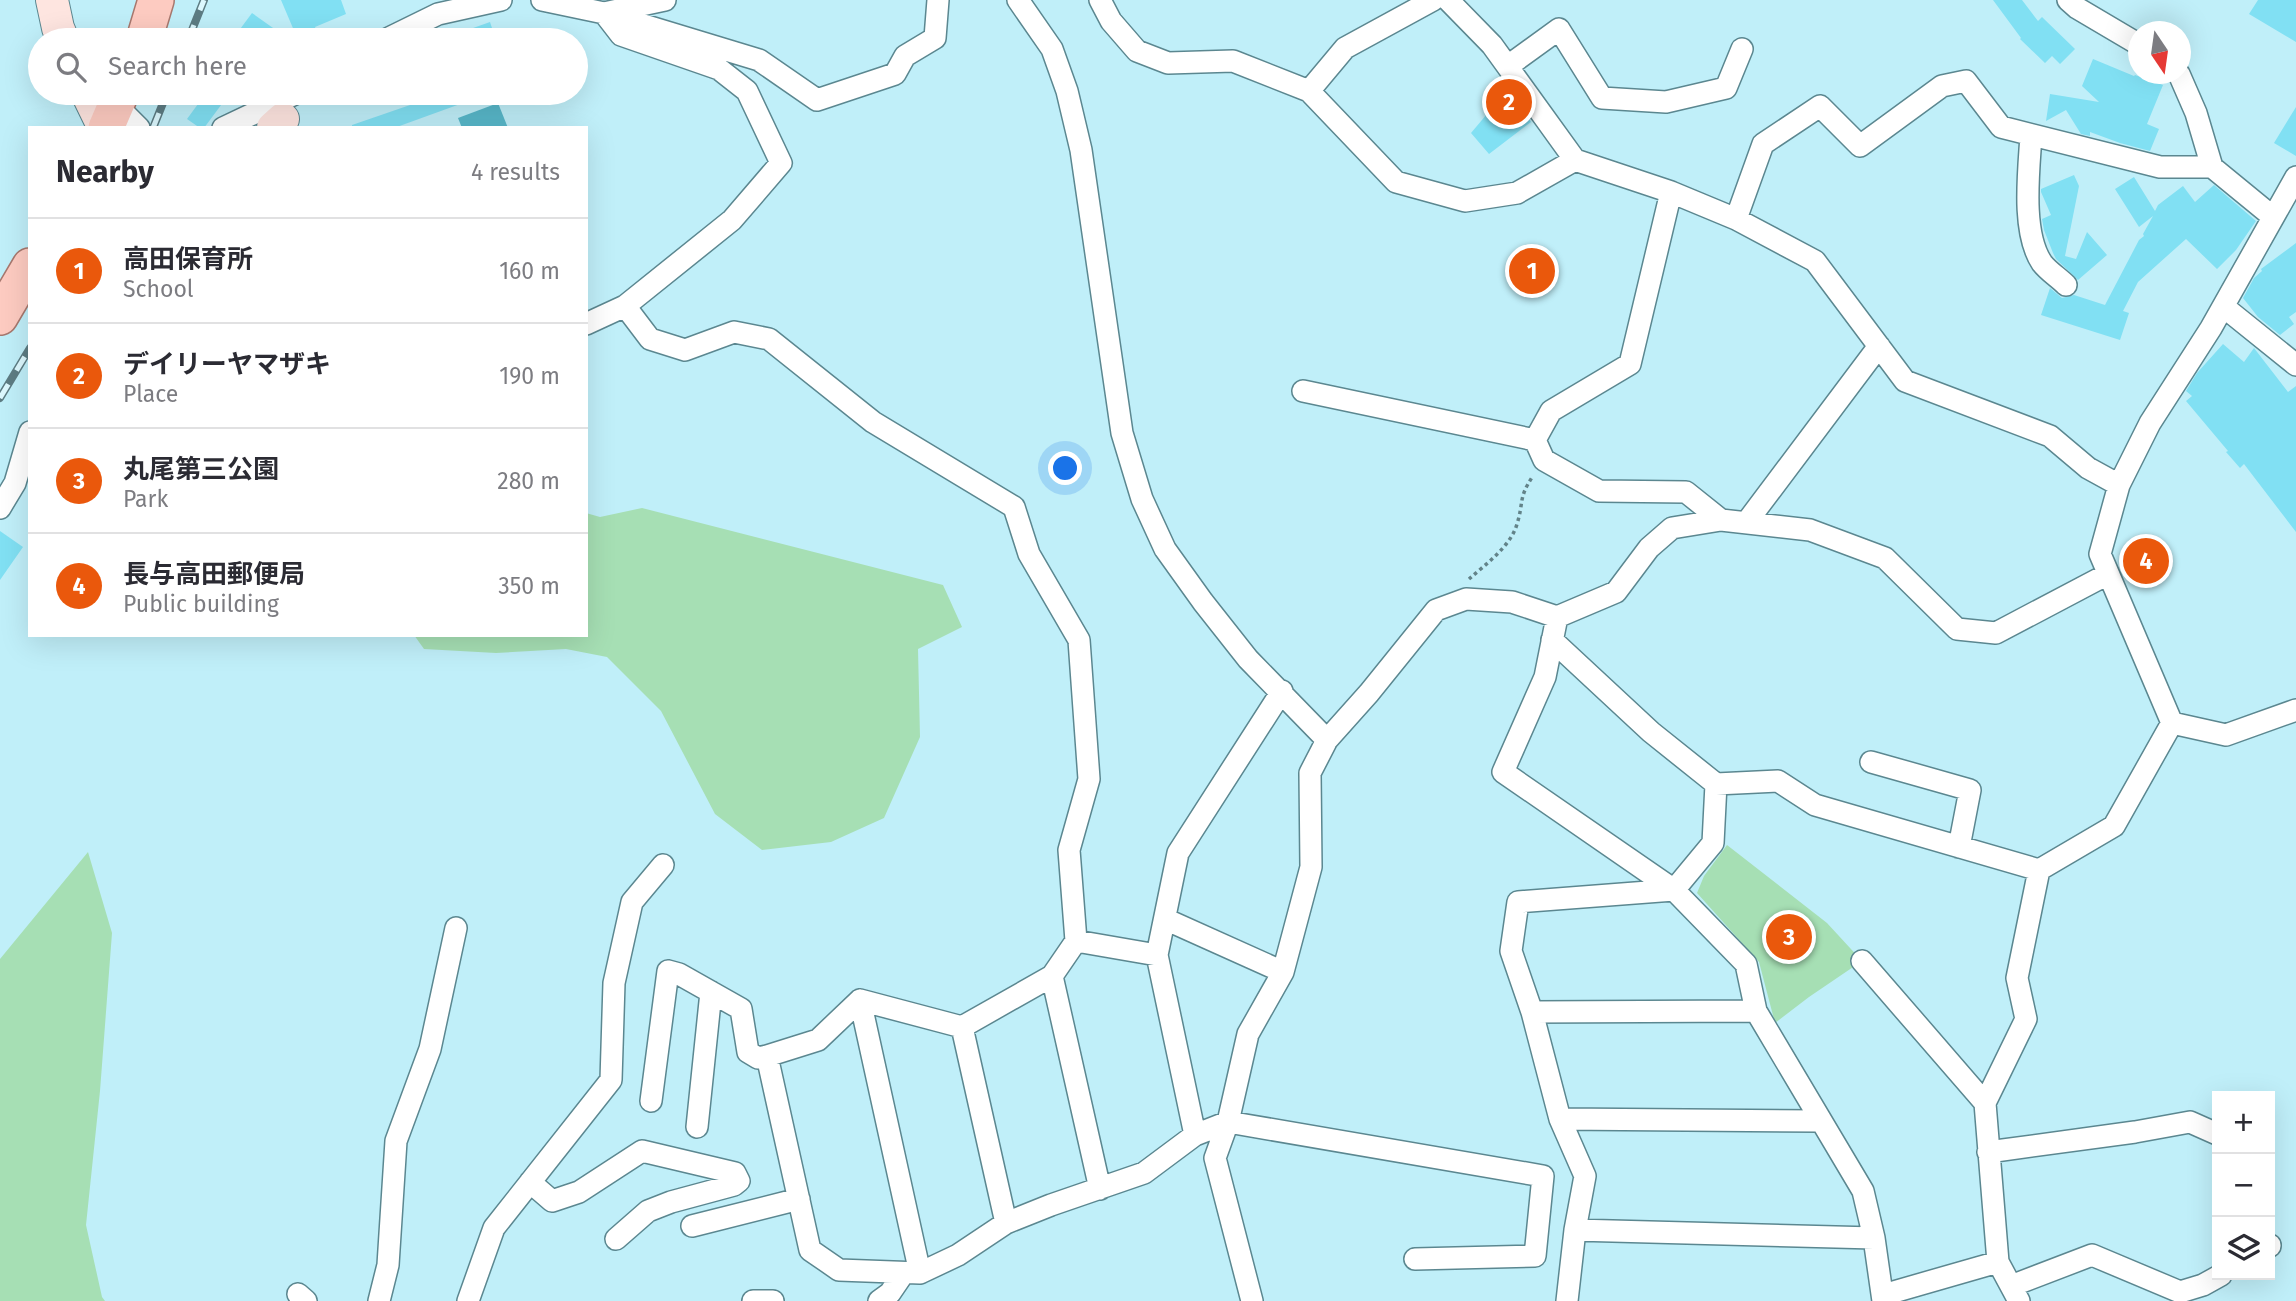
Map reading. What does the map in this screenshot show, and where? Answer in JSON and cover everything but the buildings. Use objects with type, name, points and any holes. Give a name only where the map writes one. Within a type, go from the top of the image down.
[{"type":"main road","points":[[148,28],[156,0]]},
{"type":"main road","points":[[0,317],[28,269]]},
{"type":"street","points":[[52,0],[58,28]]},
{"type":"street","points":[[409,28],[438,14],[501,0]]},
{"type":"street","points":[[542,0],[604,13],[759,60],[817,100],[895,74],[905,56],[935,38],[938,0]]},
{"type":"street","points":[[604,13],[665,0]]},
{"type":"street","points":[[1018,0],[1052,49],[1067,91],[1081,150],[1122,433],[1142,499],[1165,549],[1203,602],[1248,659],[1327,740]]},
{"type":"street","points":[[1100,0],[1111,21],[1136,51],[1168,63],[1233,61],[1309,91],[1396,182],[1465,201],[1517,193],[1575,160]]},
{"type":"street","points":[[1309,91],[1345,48],[1433,0]]},
{"type":"street","points":[[1448,0],[1492,44],[1575,160],[1671,192],[1736,219],[1815,261],[1905,381],[2050,436],[2088,468],[2119,485]]},
{"type":"street","points":[[2068,0],[2128,38]]},
{"type":"street","points":[[588,323],[625,306],[732,220],[780,163],[747,91],[719,69],[621,35],[604,13]]},
{"type":"street","points":[[1508,66],[1559,29],[1602,98],[1666,102],[1726,88],[1742,49]]},
{"type":"street","points":[[1736,219],[1763,144],[1820,106],[1860,146],[1942,86],[1966,81],[2001,127],[2160,167],[2212,167]]},
{"type":"street","points":[[2184,84],[2212,167],[2273,217]]},
{"type":"street","points":[[231,126],[284,113]]},
{"type":"street","points":[[2031,135],[2028,179],[2033,240],[2042,263],[2066,285]]},
{"type":"street","points":[[2172,723],[2100,554],[2119,485],[2150,423],[2224,307],[2296,177]]},
{"type":"street","points":[[1535,440],[1551,411],[1630,364],[1671,192]]},
{"type":"street","points":[[625,306],[650,339],[685,350],[734,332],[769,339],[873,422],[1014,507],[1029,555],[1079,640],[1089,779],[1069,849],[1076,941],[1052,976],[962,1027],[860,1000]]},
{"type":"street","points":[[2224,307],[2296,365]]},
{"type":"street","points":[[1746,523],[1879,346]]},
{"type":"street","points":[[1303,391],[1535,440]]},
{"type":"street","points":[[0,508],[15,483],[28,439]]},
{"type":"street","points":[[1535,440],[1544,460],[1600,491],[1686,492],[1721,520]]},
{"type":"street","points":[[1252,1301],[1215,1158],[1228,1122],[1248,1034],[1283,972],[1311,867],[1310,773],[1327,740],[1436,610],[1466,599],[1512,602],[1557,617],[1616,592],[1649,548],[1672,528],[1721,520],[1810,530],[1885,558],[1956,629],[1996,633],[2108,574]]},
{"type":"street","points":[[1557,617],[1545,677],[1503,772],[1674,890],[1746,964],[1756,1011],[1863,1191],[1874,1238],[1883,1298],[1998,1262]]},
{"type":"street","points":[[1552,640],[1651,732],[1716,784],[1778,781],[1815,805],[2039,870],[2114,826],[2172,723]]},
{"type":"street","points":[[1195,1135],[1157,955],[1178,853],[1282,691]]},
{"type":"street","points":[[2172,723],[2226,735],[2296,710]]},
{"type":"street","points":[[1871,762],[1970,790],[1959,847]]},
{"type":"street","points":[[1567,1301],[1575,1230],[1585,1176],[1560,1119],[1532,1012],[1511,951],[1518,902],[1674,890],[1713,843],[1716,784]]},
{"type":"street","points":[[468,1301],[494,1228],[611,1080],[614,983],[632,902],[663,865]]},
{"type":"street","points":[[2039,870],[2017,978],[2026,1019],[1985,1103],[1998,1262],[2015,1293],[2092,1255],[2180,1292],[2212,1280]]},
{"type":"street","points":[[1165,919],[1283,972]]},
{"type":"street","points":[[379,1301],[388,1265],[396,1141],[430,1049],[456,928]]},
{"type":"street","points":[[1076,941],[1157,955]]},
{"type":"street","points":[[1863,961],[1985,1103]]},
{"type":"street","points":[[651,1101],[668,971],[680,974],[741,1009],[748,1052],[758,1058],[818,1040],[860,1000]]},
{"type":"street","points":[[1052,976],[1100,1189]]},
{"type":"street","points":[[696,1127],[711,992]]},
{"type":"street","points":[[860,1000],[912,1274]]},
{"type":"street","points":[[1532,1012],[1756,1011]]},
{"type":"street","points":[[962,1027],[1006,1223]]},
{"type":"street","points":[[767,1056],[810,1250],[839,1270],[912,1274]]},
{"type":"street","points":[[1560,1119],[1819,1121]]},
{"type":"street","points":[[879,1301],[912,1274],[958,1255],[1006,1223],[1144,1173],[1195,1135],[1228,1122],[1543,1176],[1535,1256],[1415,1259]]},
{"type":"street","points":[[1988,1152],[2190,1122],[2212,1132]]},
{"type":"street","points":[[530,1182],[552,1201],[579,1192],[642,1151],[735,1173],[739,1181],[734,1185],[671,1202],[648,1212],[616,1239]]},
{"type":"street","points":[[692,1226],[799,1199]]},
{"type":"street","points":[[1575,1230],[1874,1238]]},
{"type":"street","points":[[753,1301],[773,1301]]},
{"type":"path","points":[[1436,610],[1503,547],[1517,526],[1522,492],[1544,460]]},
{"type":"green space","points":[[642,508],[943,585],[962,627],[918,649],[920,737],[884,818],[831,842],[762,850],[715,814],[661,711],[607,657],[566,649],[496,653],[424,649],[415,637],[588,637],[588,514],[600,517]]},
{"type":"green space","points":[[1727,845],[1827,923],[1862,961],[1775,1023],[1759,962],[1697,893],[1704,876]]},
{"type":"green space","points":[[88,852],[112,933],[86,1225],[105,1301],[0,1301],[0,959]]},
{"type":"water","points":[[499,105],[507,126],[461,126],[458,118]]},
{"type":"railway","points":[[193,28],[204,0]]},
{"type":"railway","points":[[154,126],[162,105]]},
{"type":"railway","points":[[0,398],[28,351]]},
{"type":"place","name":"デイリーヤマザキ","points":[[1509,102]]},
{"type":"place","name":"高田保育所","points":[[1532,271]]},
{"type":"place","name":"長与高田郵便局","points":[[2146,561]]},
{"type":"place","name":"丸尾第三公園","points":[[1789,937]]}]
